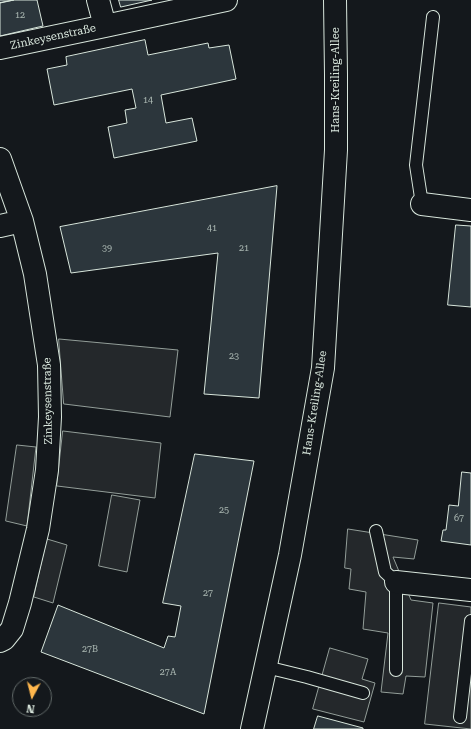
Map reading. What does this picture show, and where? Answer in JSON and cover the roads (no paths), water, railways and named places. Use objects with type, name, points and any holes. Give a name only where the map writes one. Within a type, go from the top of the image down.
[{"type":"street","name":"Zinkeysenstraße","points":[[98,0],[105,26]]},
{"type":"street","name":"Zinkeysenstraße","points":[[0,48],[226,0]]},
{"type":"street","name":"Hans-Kreiling-Allee","points":[[252,729],[290,555],[323,368],[336,150],[334,0]]},
{"type":"street","name":"Zinkeysenstraße","points":[[0,159],[22,221],[35,274],[49,366],[50,417],[47,470],[38,529],[20,603],[12,629],[4,639],[0,641]]},
{"type":"street","points":[[422,204],[471,210]]},
{"type":"street","points":[[0,226],[22,221]]},
{"type":"street","points":[[396,582],[471,590]]},
{"type":"lane","points":[[422,204],[416,165],[433,17]]},
{"type":"lane","points":[[376,531],[385,572],[396,582],[396,670]]},
{"type":"lane","points":[[460,717],[471,621]]},
{"type":"lane","points":[[266,667],[308,677],[363,693]]}]
